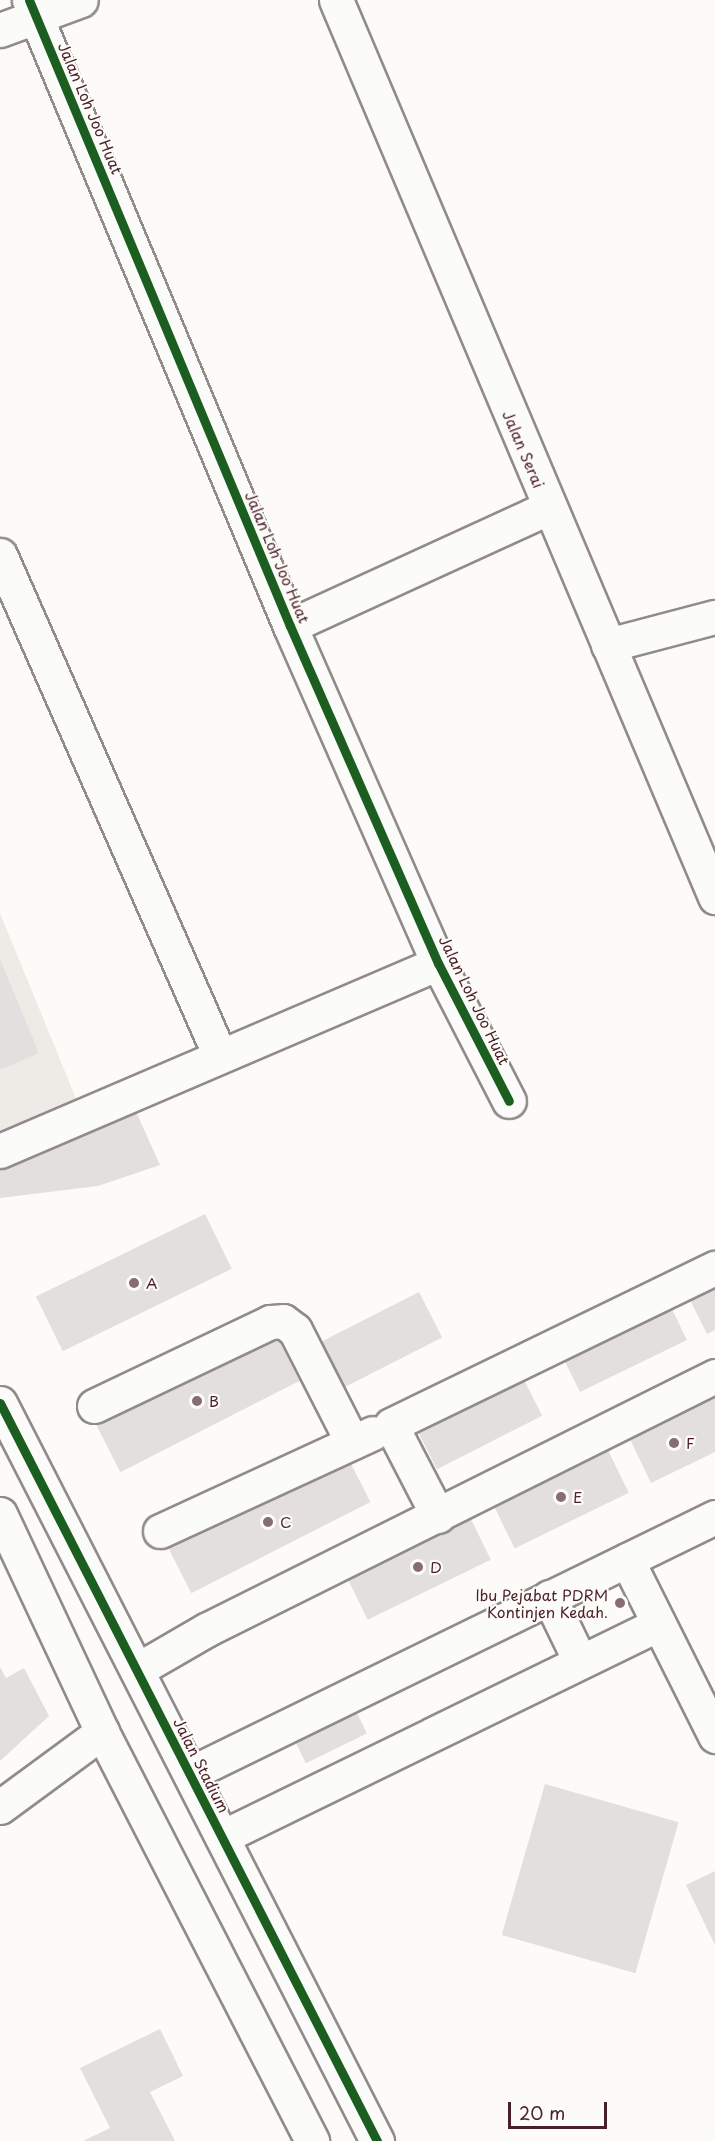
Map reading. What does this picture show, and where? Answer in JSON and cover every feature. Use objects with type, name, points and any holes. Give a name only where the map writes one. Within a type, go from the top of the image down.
[{"type":"street","points":[[0,30],[33,8],[81,0]]},
{"type":"street","name":"Jalan Serai","points":[[336,0],[548,508],[715,897]]},
{"type":"street","name":"Jalan Loh Joo Huat","points":[[33,8],[290,626],[438,963],[508,1101]]},
{"type":"street","points":[[290,626],[548,508]]},
{"type":"street","points":[[0,555],[220,1056]]},
{"type":"street","points":[[608,645],[715,617]]},
{"type":"street","points":[[0,1151],[438,963]]},
{"type":"street","points":[[160,1532],[391,1425],[715,1268]]},
{"type":"street","points":[[94,1406],[270,1322],[283,1321],[295,1330],[352,1442]]},
{"type":"street","points":[[136,1670],[206,1630],[715,1376]]},
{"type":"street","name":"Jalan Stadium","points":[[0,1403],[376,2141]]},
{"type":"street","points":[[391,1425],[438,1516]]},
{"type":"street","points":[[0,1514],[102,1732],[312,2141]]},
{"type":"street","points":[[190,1773],[715,1517]]},
{"type":"street","points":[[627,1560],[715,1736]]},
{"type":"street","points":[[549,1597],[580,1661]]},
{"type":"street","points":[[222,1837],[658,1624]]},
{"type":"street","points":[[0,1807],[102,1732]]},
{"type":"shaded area","points":[[0,913],[86,1123],[0,1158]]},
{"type":"building","points":[[0,959],[39,1053],[0,1070]]},
{"type":"building","points":[[133,1105],[160,1165],[98,1186],[0,1198],[0,1164]]},
{"type":"building","name":"A","points":[[205,1214],[232,1269],[63,1351],[36,1296]]},
{"type":"building","points":[[715,1274],[715,1330],[707,1334],[685,1290]]},
{"type":"building","points":[[419,1292],[442,1337],[337,1391],[314,1346]]},
{"type":"building","points":[[665,1295],[687,1340],[580,1392],[558,1347]]},
{"type":"building","name":"B","points":[[274,1331],[299,1381],[120,1472],[95,1422]]},
{"type":"building","points":[[520,1372],[542,1416],[437,1469],[415,1426]]},
{"type":"building","name":"F","points":[[715,1393],[715,1452],[651,1483],[628,1435]]},
{"type":"building","name":"E","points":[[606,1446],[629,1493],[515,1548],[492,1502]]},
{"type":"building","name":"C","points":[[345,1452],[370,1502],[191,1593],[166,1543]]},
{"type":"building","name":"D","points":[[468,1513],[491,1560],[368,1620],[345,1573]]},
{"type":"building","points":[[0,1667],[6,1678],[24,1668],[49,1716],[0,1761]]},
{"type":"building","points":[[352,1703],[367,1734],[306,1763],[291,1733]]},
{"type":"building","points":[[545,1784],[679,1822],[635,1973],[502,1935]]},
{"type":"building","points":[[715,1871],[715,1945],[686,1885]]},
{"type":"building","points":[[160,2029],[183,2076],[150,2092],[175,2141],[83,2141],[110,2128],[80,2068]]},
{"type":"cycle path","points":[[29,0],[290,626],[438,963],[509,1101]]},
{"type":"cycle path","points":[[0,1403],[377,2141]]},
{"type":"place","name":"A","points":[[134,1283]]},
{"type":"place","name":"B","points":[[197,1401]]},
{"type":"place","name":"F","points":[[674,1443]]},
{"type":"place","name":"E","points":[[561,1497]]},
{"type":"place","name":"C","points":[[268,1522]]},
{"type":"place","name":"D","points":[[418,1567]]},
{"type":"place","name":"Ibu Pejabat PDRM Kontinjen Kedah.","points":[[620,1603]]}]
